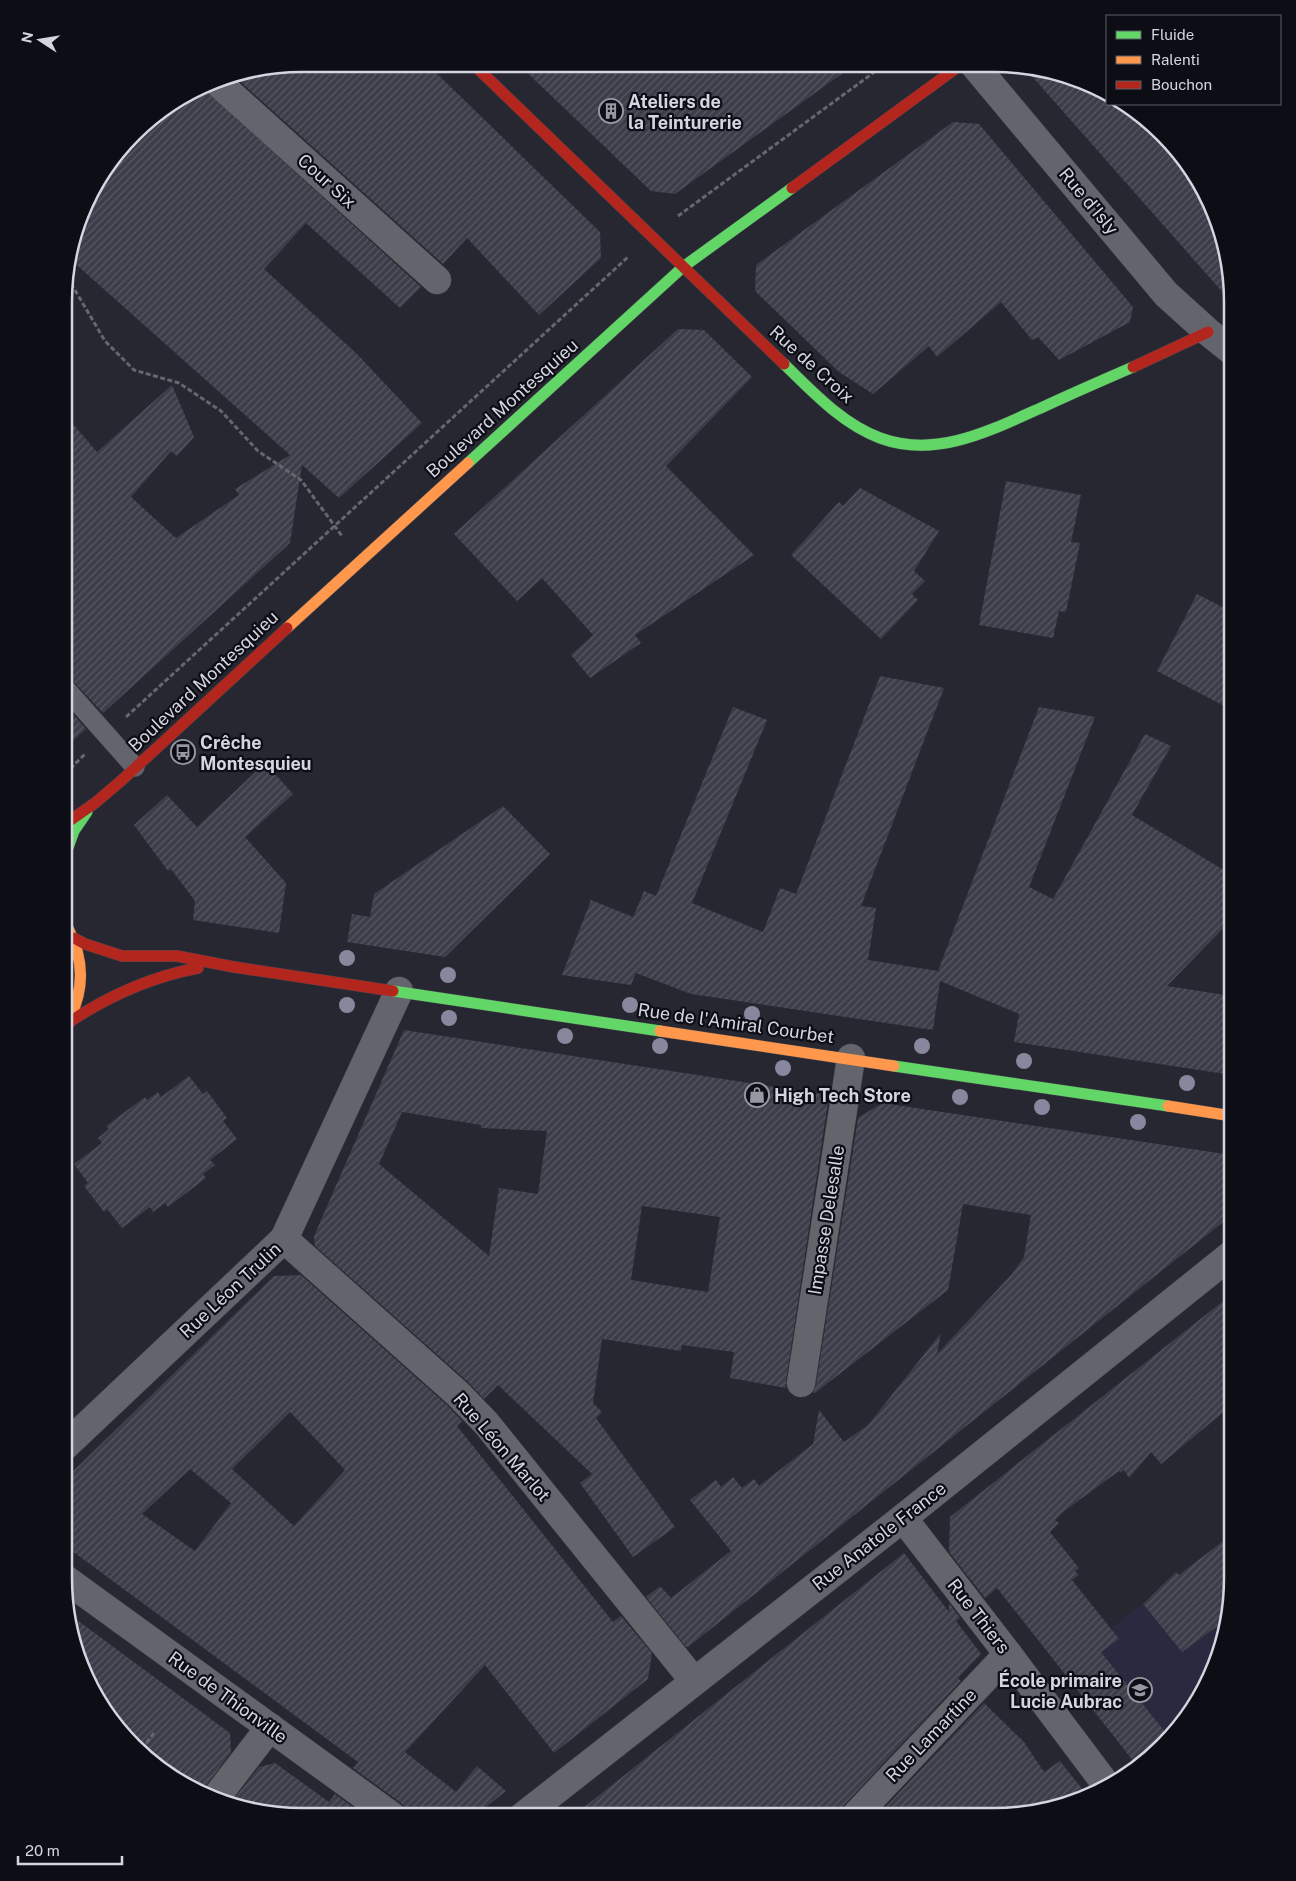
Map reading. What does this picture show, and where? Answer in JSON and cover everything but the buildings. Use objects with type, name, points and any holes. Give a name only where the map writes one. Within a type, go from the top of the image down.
[{"type":"street","name":"Rue de Croix","points":[[481,72],[811,390],[843,417],[868,433],[883,439],[914,446],[963,440],[1130,369],[1208,332]]},
{"type":"street","name":"Boulevard Montesquieu","points":[[72,819],[93,805],[135,768],[683,266],[951,72]]},
{"type":"street","name":"Rue d'Isly","points":[[980,72],[1166,294],[1224,345]]},
{"type":"street","name":"Cour Six","points":[[223,87],[437,280]]},
{"type":"street","name":"Boulevard Montesquieu","points":[[72,837],[93,805]]},
{"type":"street","points":[[72,934],[80,959],[82,981],[77,1002],[72,1012]]},
{"type":"street","name":"Rue de l'Amiral Courbet","points":[[74,938],[85,944],[122,956],[177,956],[234,967],[1224,1115]]},
{"type":"street","name":"Rue de l'Amiral Courbet","points":[[72,1021],[104,1001],[136,985],[167,973],[198,968],[234,967]]},
{"type":"street","name":"Rue Léon Trulin","points":[[72,1439],[284,1239],[399,991]]},
{"type":"street","name":"Impasse Delesalle","points":[[801,1383],[851,1058]]},
{"type":"street","name":"Rue Léon Marlot","points":[[284,1239],[458,1394],[486,1422],[694,1681]]},
{"type":"street","name":"Rue Anatole France","points":[[533,1808],[903,1518],[1224,1260]]},
{"type":"street","name":"Rue Thiers","points":[[903,1518],[1103,1781]]},
{"type":"street","name":"Rue de Thionville","points":[[72,1584],[381,1808]]},
{"type":"street","name":"Rue Lamartine","points":[[863,1808],[1008,1654]]},
{"type":"street","points":[[220,1793],[270,1727]]},
{"type":"lane","points":[[72,696],[135,768]]},
{"type":"path","points":[[72,767],[651,236],[874,72]]},
{"type":"path","points":[[73,287],[105,341],[134,370],[178,383],[220,411],[258,451],[301,480],[360,560]]},
{"type":"path","points":[[145,1745],[154,1734]]},
{"type":"shaded area","name":"École primaire Lucie Aubrac","points":[[1148,1599],[1222,1608],[1216,1638],[1206,1666],[1193,1693],[1166,1730],[1133,1761],[1060,1668]]},
{"type":"traffic: fast","points":[[468,463],[683,267],[792,188]]},
{"type":"traffic: fast","points":[[784,364],[840,416],[866,432],[901,444],[922,445],[963,439],[984,432],[1133,367]]},
{"type":"traffic: fast","points":[[72,837],[87,812]]},
{"type":"traffic: fast","points":[[393,991],[660,1031]]},
{"type":"traffic: fast","points":[[894,1066],[1168,1106]]},
{"type":"traffic: slow","points":[[287,628],[468,463]]},
{"type":"traffic: slow","points":[[72,936],[78,953],[80,977],[79,990],[72,1014]]},
{"type":"traffic: slow","points":[[660,1031],[894,1066]]},
{"type":"traffic: slow","points":[[1168,1106],[1224,1115]]},
{"type":"traffic: jam","points":[[481,72],[784,364]]},
{"type":"traffic: jam","points":[[792,188],[951,72]]},
{"type":"traffic: jam","points":[[1133,367],[1208,332]]},
{"type":"traffic: jam","points":[[72,819],[122,780],[287,628]]},
{"type":"traffic: jam","points":[[74,938],[85,944],[122,956],[177,956],[234,967],[393,991]]},
{"type":"traffic: jam","points":[[72,1020],[98,1004],[146,982],[198,968]]},
{"type":"place","name":"Ateliers de la Teinturerie","points":[[611,111]]},
{"type":"place","name":"Crêche Montesquieu","points":[[183,752]]},
{"type":"place","name":"High Tech Store","points":[[757,1095]]},
{"type":"place","name":"École primaire Lucie Aubrac","points":[[1140,1690]]}]
